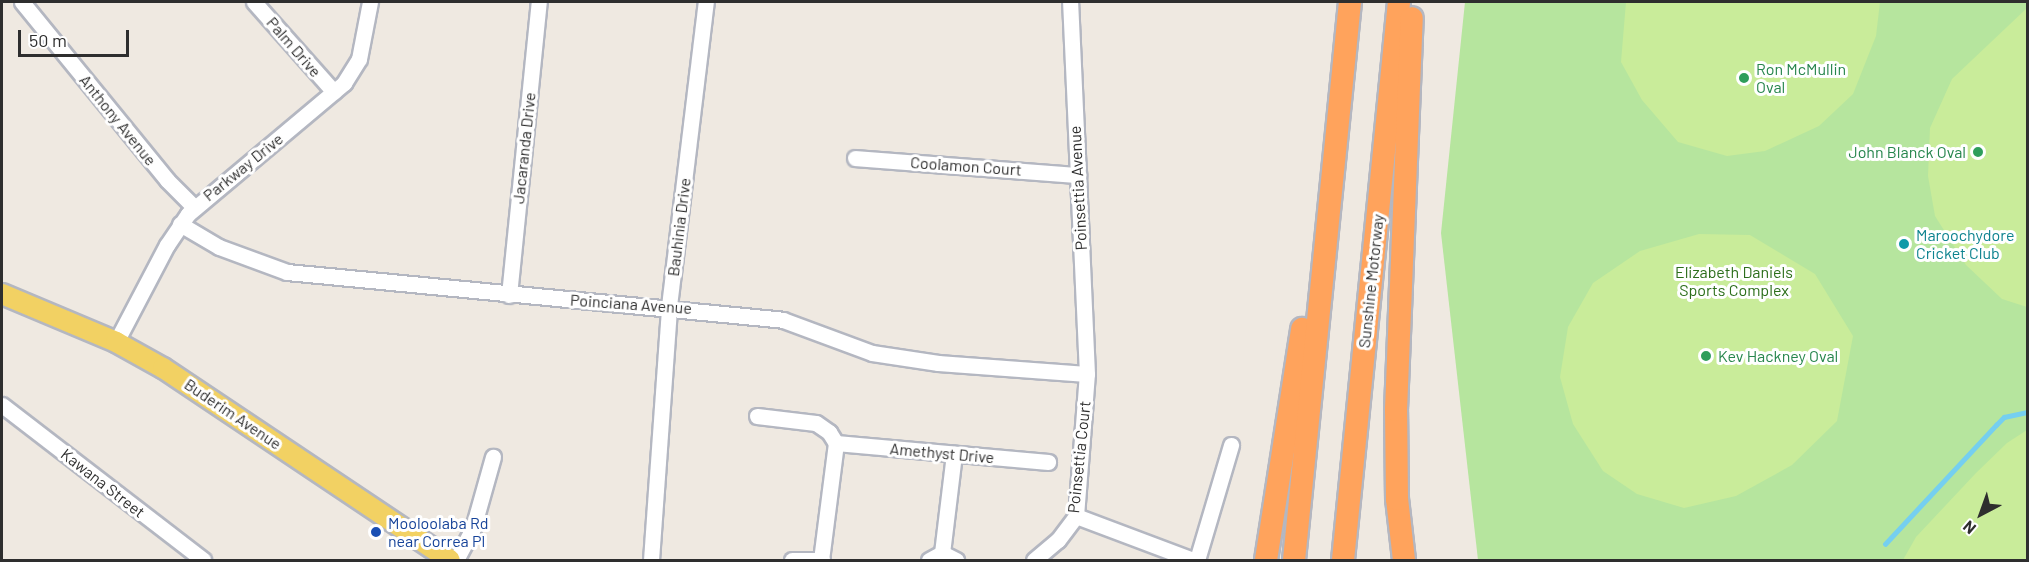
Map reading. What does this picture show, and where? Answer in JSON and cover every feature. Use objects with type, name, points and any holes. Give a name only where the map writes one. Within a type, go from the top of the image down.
[{"type":"highway","points":[[1294,561],[1350,2]]},
{"type":"highway","name":"Sunshine Motorway","points":[[1343,561],[1399,2]]},
{"type":"highway","points":[[1404,561],[1397,500],[1396,410],[1410,2]]},
{"type":"highway","points":[[1266,561],[1308,292],[1320,177],[1336,140]]},
{"type":"main road","name":"Buderim Avenue","points":[[3,296],[116,342],[164,368],[450,561]]},
{"type":"street","name":"Anthony Avenue","points":[[22,2],[167,180],[194,207]]},
{"type":"street","name":"Palm Drive","points":[[254,2],[334,92]]},
{"type":"street","name":"Parkway Drive","points":[[116,342],[180,224],[194,207],[334,92],[359,59],[370,2]]},
{"type":"street","name":"Jacaranda Drive","points":[[508,296],[539,2]]},
{"type":"street","name":"Bauhinia Drive","points":[[651,561],[669,306],[706,2]]},
{"type":"street","name":"Poinsettia Avenue","points":[[1070,2],[1087,374]]},
{"type":"street","name":"Coolamon Court","points":[[855,158],[1077,174]]},
{"type":"street","name":"Poinciana Avenue","points":[[180,224],[226,250],[287,272],[508,296],[669,306],[783,320],[872,352],[938,363],[1087,374]]},
{"type":"street","name":"Poinsettia Court","points":[[1034,561],[1058,540],[1076,516],[1087,374]]},
{"type":"street","name":"Kawana Street","points":[[2,405],[203,561]]},
{"type":"street","points":[[757,416],[816,423],[829,432],[836,444],[822,560],[792,561]]},
{"type":"street","name":"Amethyst Drive","points":[[836,444],[1048,462]]},
{"type":"street","points":[[1076,516],[1195,561],[1231,446]]},
{"type":"street","points":[[954,454],[935,557],[956,561]]},
{"type":"street","points":[[456,561],[473,528],[493,458]]},
{"type":"green space","name":"Elizabeth Daniels Sports Complex","points":[[1465,2],[2027,2],[2027,560],[1478,560],[1441,233]]},
{"type":"green space","name":"Ron McMullin Oval","points":[[1626,2],[1880,2],[1876,36],[1853,94],[1819,126],[1765,151],[1727,156],[1678,142],[1642,100],[1621,62]]},
{"type":"green space","name":"John Blanck Oval","points":[[2027,8],[2027,307],[2002,299],[1966,265],[1935,216],[1928,176],[1930,128],[1952,79]]},
{"type":"green space","name":"Kev Hackney Oval","points":[[1699,234],[1750,235],[1815,274],[1853,336],[1837,421],[1792,465],[1736,496],[1684,508],[1637,494],[1603,471],[1573,424],[1560,377],[1568,327],[1593,283],[1640,251]]},
{"type":"green space","points":[[2027,430],[2027,560],[1903,560],[1916,537],[1976,473],[2007,443]]},
{"type":"waterway","points":[[1885,544],[2004,417],[2028,412]]},
{"type":"place","name":"Ron McMullin Oval","points":[[1744,78]]},
{"type":"place","name":"John Blanck Oval","points":[[1978,152]]},
{"type":"place","name":"Maroochydore Cricket Club","points":[[1904,244]]},
{"type":"place","name":"Kev Hackney Oval","points":[[1706,356]]},
{"type":"place","name":"Mooloolaba Rd near Correa Pl","points":[[376,532]]}]
